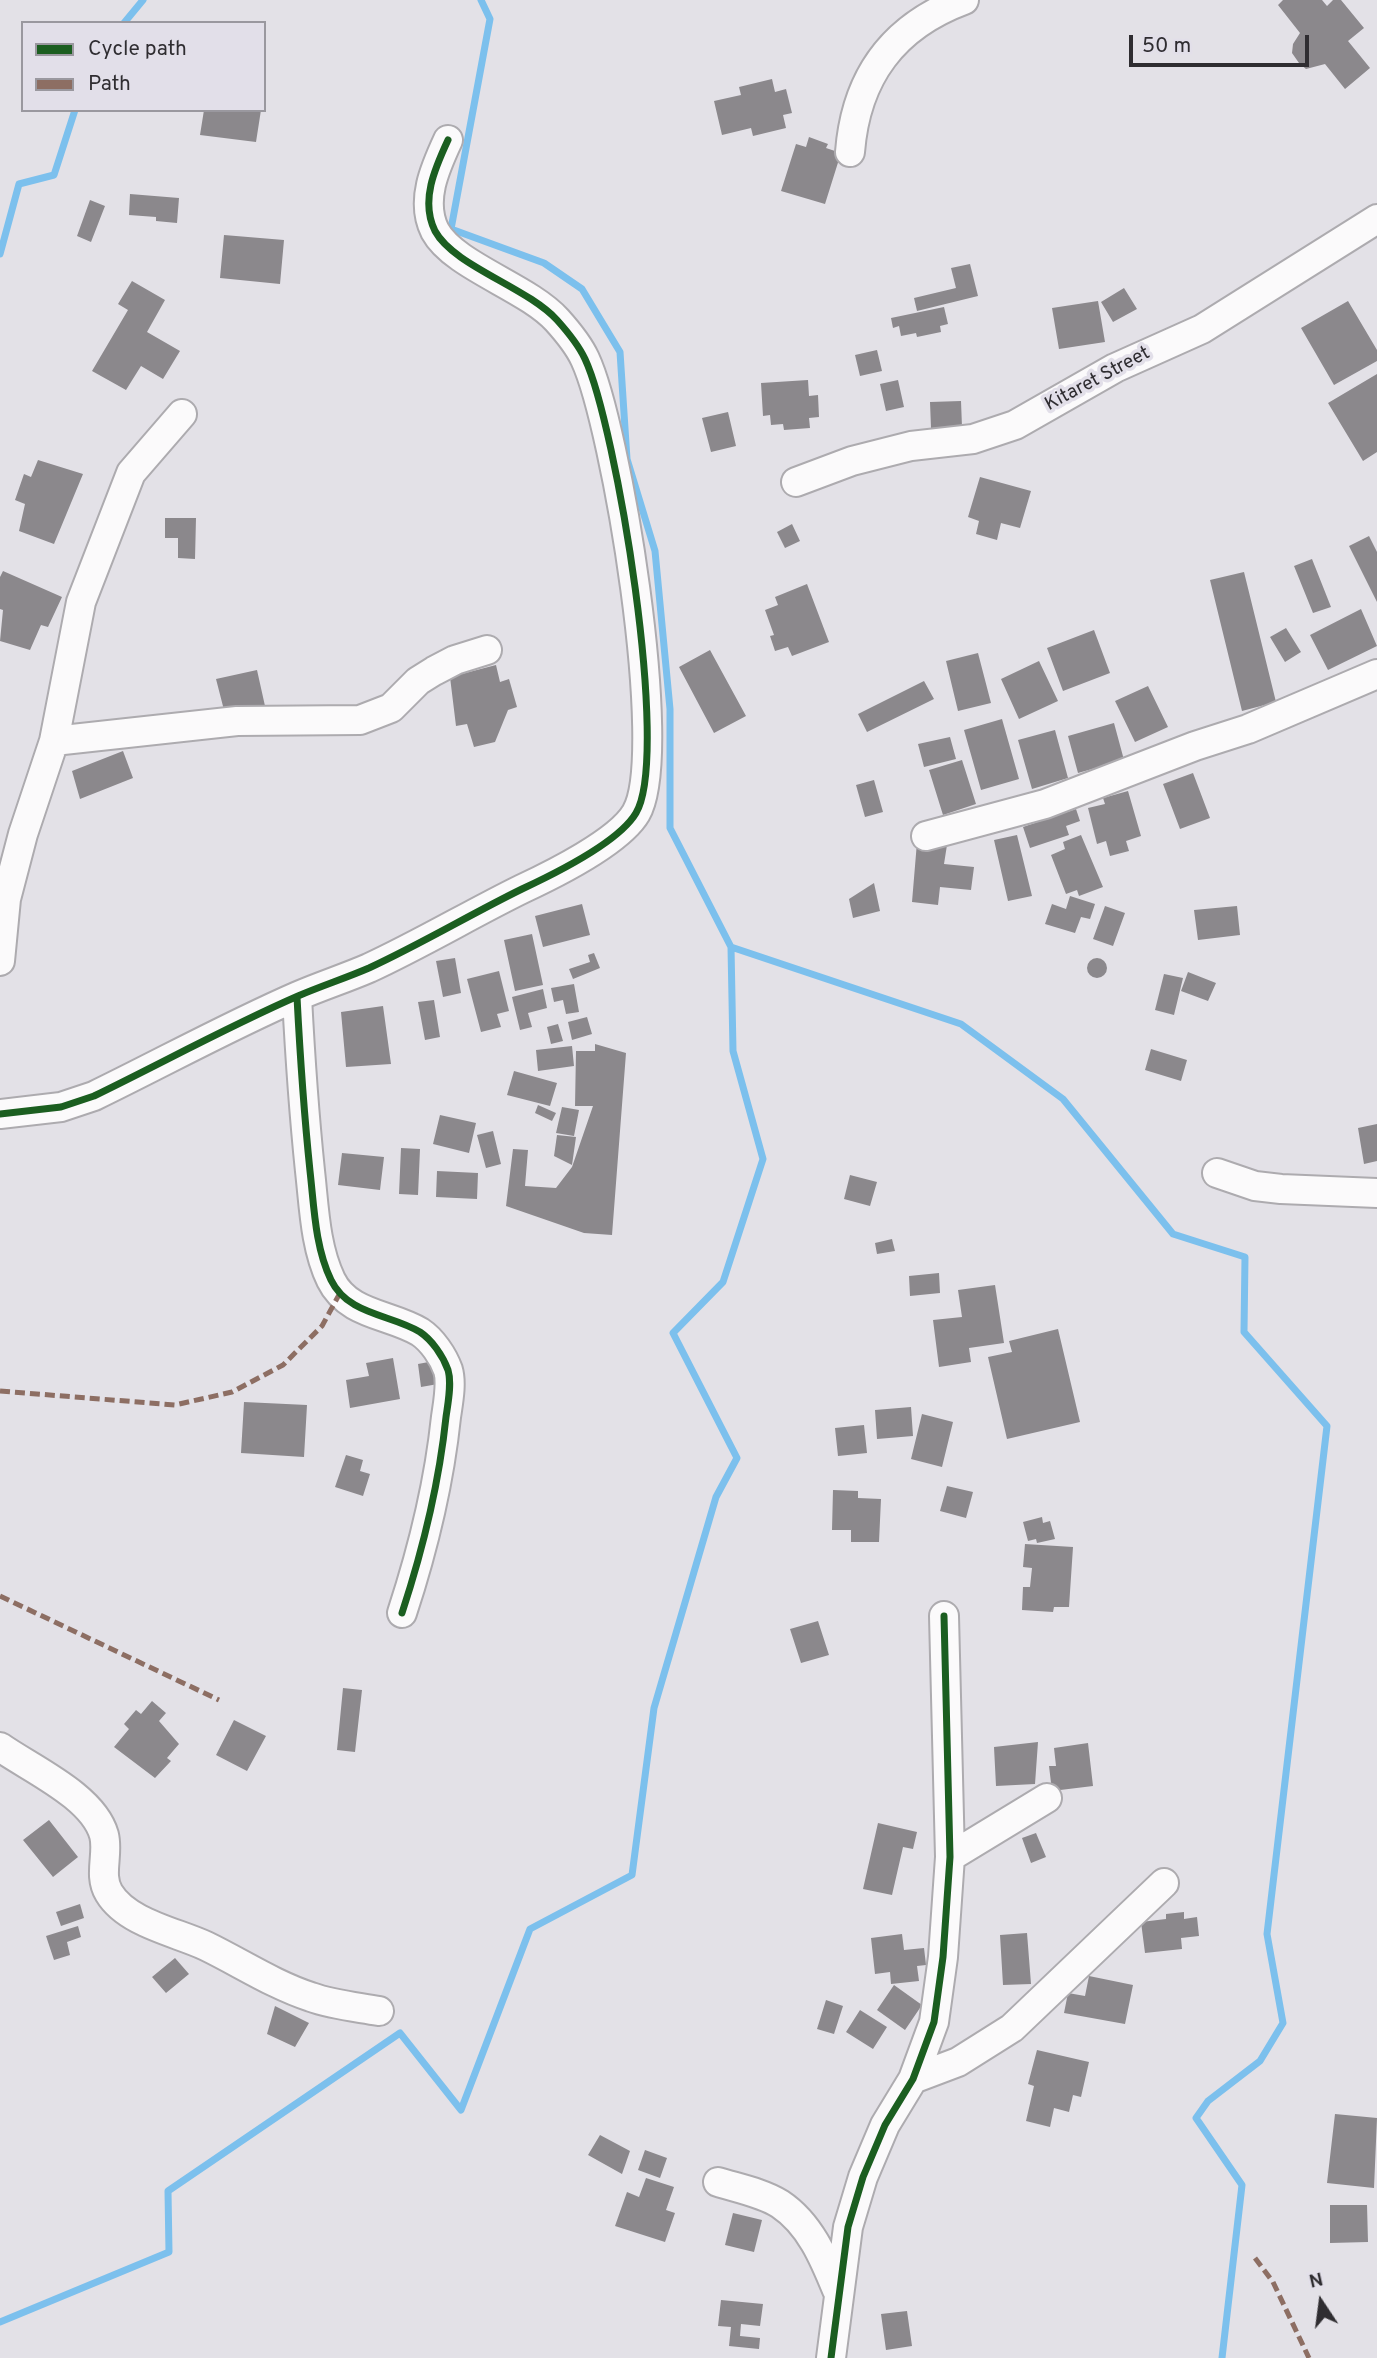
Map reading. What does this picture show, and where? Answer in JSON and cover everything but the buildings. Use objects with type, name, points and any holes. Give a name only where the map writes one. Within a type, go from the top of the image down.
[{"type":"street","points":[[850,152],[862,94],[871,74],[890,47],[907,29],[940,9],[964,0]]},
{"type":"street","points":[[0,1114],[61,1107],[94,1096],[297,997],[367,968],[551,877],[617,832],[636,814],[646,774],[645,703],[633,568],[613,455],[597,394],[584,357],[555,318],[512,286],[455,253],[440,240],[433,226],[428,204],[430,188],[448,139]]},
{"type":"street","name":"Kitaret Street","points":[[796,482],[864,458],[911,446],[973,439],[1015,425],[1115,368],[1202,329],[1377,219]]},
{"type":"street","points":[[0,961],[6,899],[23,834],[54,741],[81,602],[131,473],[182,414]]},
{"type":"street","points":[[54,741],[237,721],[360,720],[391,708],[418,681],[433,671],[487,650]]},
{"type":"street","points":[[926,836],[1045,804],[1195,746],[1248,729],[1377,674]]},
{"type":"street","points":[[297,997],[302,1097],[313,1200],[321,1247],[331,1279],[340,1293],[354,1305],[421,1333],[442,1356],[449,1372],[440,1464],[426,1532],[402,1613]]},
{"type":"street","points":[[1217,1173],[1255,1186],[1377,1193]]},
{"type":"street","points":[[831,2358],[848,2227],[863,2177],[885,2124],[913,2080],[934,2022],[943,1957],[950,1857],[944,1616]]},
{"type":"street","points":[[0,1747],[75,1797],[97,1820],[104,1835],[106,1851],[104,1880],[118,1903],[138,1917],[208,1947],[292,1990],[315,1998],[379,2011]]},
{"type":"street","points":[[950,1857],[1047,1798]]},
{"type":"street","points":[[913,2080],[958,2062],[1013,2028],[1164,1883]]},
{"type":"street","points":[[718,2182],[779,2203],[806,2228],[823,2254],[838,2292]]},
{"type":"waterway","points":[[126,21],[143,0]]},
{"type":"waterway","points":[[481,0],[490,19],[451,229],[544,263],[582,289],[620,352],[627,459],[655,551],[670,709],[670,828],[731,947],[961,1024],[1063,1099],[1173,1234],[1245,1257],[1244,1332],[1327,1426],[1267,1934],[1283,2023],[1260,2061],[1208,2101],[1196,2118],[1242,2185],[1222,2358]]},
{"type":"waterway","points":[[0,254],[19,184],[54,175],[74,112]]},
{"type":"waterway","points":[[0,2322],[169,2252],[168,2191],[400,2033],[461,2110],[530,1929],[632,1875],[654,1708],[716,1497],[737,1458],[673,1333],[723,1282],[763,1159],[733,1051],[731,947]]},
{"type":"marked path","points":[[0,1391],[175,1405],[232,1392],[283,1365],[322,1326],[340,1293]]},
{"type":"marked path","points":[[0,1596],[219,1700]]},
{"type":"marked path","points":[[1255,2258],[1273,2282],[1309,2358]]},
{"type":"cycle path","points":[[0,1114],[61,1107],[94,1096],[272,1008],[369,968],[584,857],[615,835],[636,813],[645,779],[647,726],[643,661],[624,516],[598,395],[585,359],[557,320],[528,297],[458,255],[444,244],[435,231],[429,196],[434,173],[448,140]]},
{"type":"cycle path","points":[[297,997],[314,1212],[318,1240],[331,1280],[338,1292],[359,1307],[424,1335],[440,1354],[449,1375],[449,1399],[435,1492],[402,1613]]},
{"type":"cycle path","points":[[831,2358],[848,2227],[863,2177],[885,2125],[913,2079],[934,2022],[943,1957],[950,1857],[944,1616]]}]
